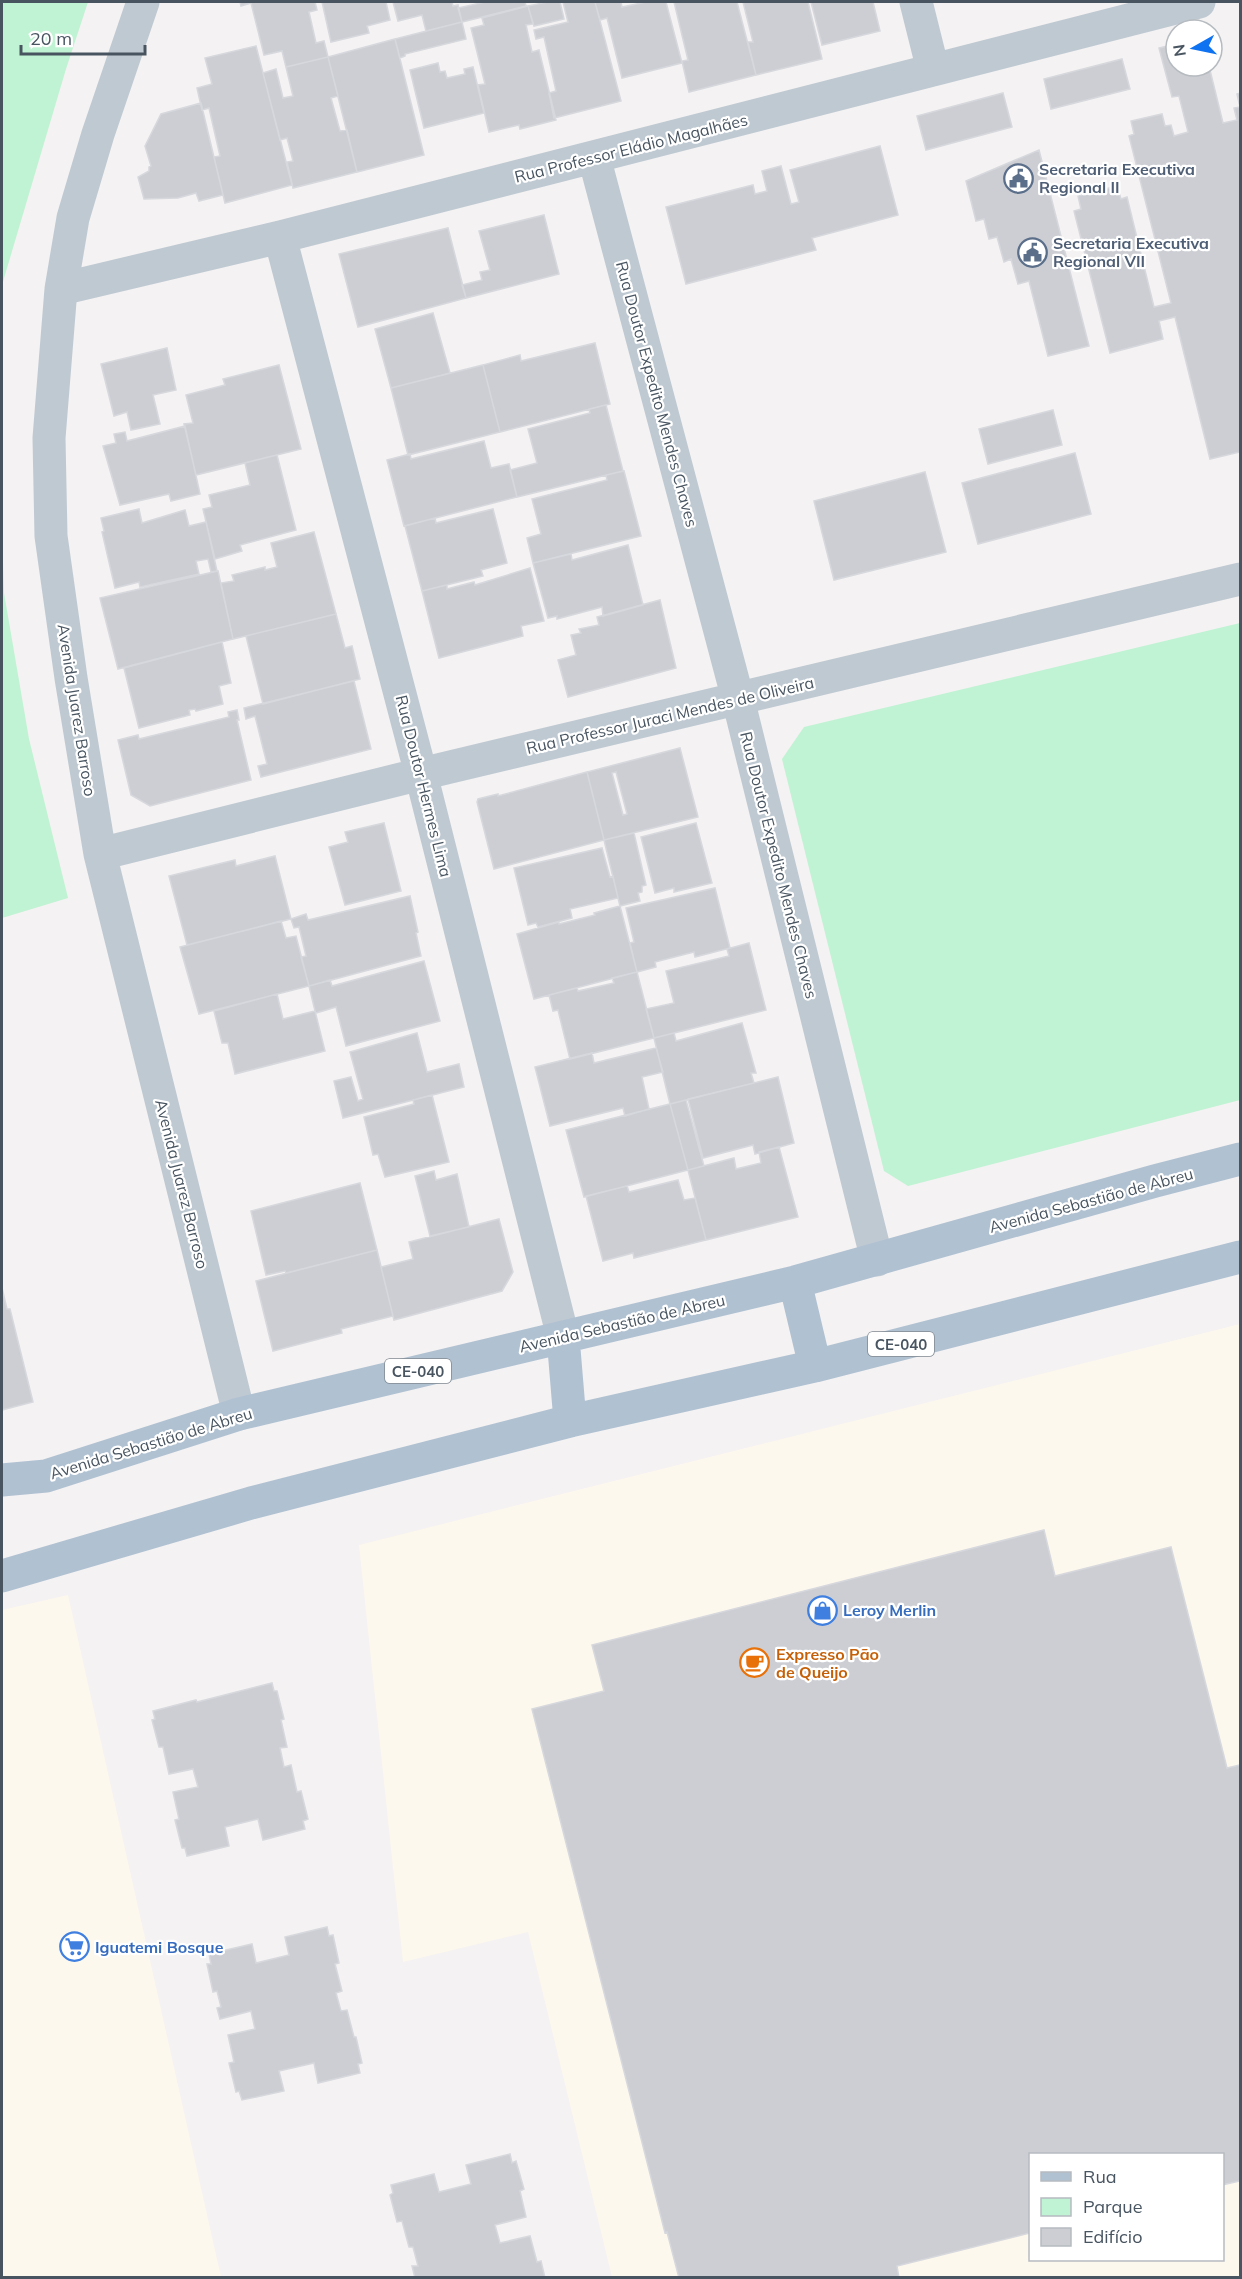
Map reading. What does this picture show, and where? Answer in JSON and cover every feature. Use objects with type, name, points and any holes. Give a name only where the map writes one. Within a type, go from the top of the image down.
[{"type":"main road","name":"Avenida Sebastião de Abreu","points":[[2,1480],[46,1476],[239,1414],[795,1282],[1240,1159]]},
{"type":"main road","name":"CE-040","points":[[2,1576],[250,1503],[570,1421],[815,1366],[1237,1261]]},
{"type":"main road","points":[[795,1282],[815,1366]]},
{"type":"main road","points":[[563,1337],[570,1421]]},
{"type":"main road","points":[[2,1495],[46,1476]]},
{"type":"street","name":"Avenida Juarez Barroso","points":[[143,2],[98,134],[73,218],[61,289],[49,438],[51,536],[71,678],[100,854],[239,1414]]},
{"type":"street","points":[[916,2],[933,70]]},
{"type":"street","name":"Rua Professor Eládio Magalhães","points":[[61,289],[594,158],[1199,2]]},
{"type":"street","name":"Rua Doutor Expedito Mendes Chaves","points":[[594,158],[738,699],[877,1260]]},
{"type":"street","name":"Rua Doutor Hermes Lima","points":[[280,237],[421,774],[563,1337]]},
{"type":"street","name":"Rua Professor Juraci Mendes de Oliveira","points":[[100,854],[421,774],[1240,579]]},
{"type":"shaded area","points":[[1240,1324],[1240,2277],[612,2277],[528,1932],[403,1962],[359,1545]]},
{"type":"shaded area","name":"Iguatemi Bosque","points":[[68,1595],[221,2277],[2,2277],[2,1610]]},
{"type":"green space","points":[[2,2],[88,2],[2,285]]},
{"type":"green space","points":[[2,533],[4,593],[29,739],[68,898],[2,918]]},
{"type":"green space","points":[[1240,623],[1240,1100],[908,1186],[884,1171],[782,759],[804,727]]},
{"type":"building","points":[[240,2],[315,2],[317,10],[309,12],[316,43],[324,41],[328,57],[286,67],[282,51],[264,55],[251,3],[241,6]]},
{"type":"building","points":[[322,2],[386,2],[390,20],[367,26],[369,33],[331,42]]},
{"type":"building","points":[[393,2],[452,2],[453,6],[458,5],[462,22],[426,31],[422,15],[398,21]]},
{"type":"building","points":[[485,2],[525,2],[526,6],[462,22],[458,8]]},
{"type":"building","points":[[560,2],[564,19],[534,26],[528,6]]},
{"type":"building","points":[[563,2],[595,2],[621,101],[554,118],[549,93],[556,91],[544,37],[536,39],[534,30],[568,22]]},
{"type":"building","points":[[595,2],[621,2],[622,7],[646,2],[666,2],[682,63],[622,78],[607,18],[600,20]]},
{"type":"building","points":[[674,2],[737,2],[756,75],[689,92],[682,61],[688,60]]},
{"type":"building","points":[[743,2],[808,2],[822,59],[756,75],[748,42],[753,42]]},
{"type":"building","points":[[811,2],[873,2],[880,31],[822,45]]},
{"type":"building","points":[[528,6],[533,24],[526,25],[532,52],[539,50],[556,120],[520,129],[519,125],[489,132],[478,85],[485,84],[471,28],[484,25],[482,18]]},
{"type":"building","points":[[462,22],[466,39],[405,54],[400,58],[395,39]]},
{"type":"building","points":[[395,39],[424,155],[357,172],[328,57]]},
{"type":"building","points":[[256,46],[292,185],[225,203],[214,157],[220,156],[209,108],[202,110],[197,88],[212,84],[205,58]]},
{"type":"building","points":[[1164,47],[1164,67],[1159,48]]},
{"type":"building","points":[[328,57],[338,96],[331,98],[340,131],[347,130],[357,172],[293,188],[287,162],[293,161],[287,138],[280,140],[263,73],[276,69],[283,98],[293,96],[286,67]]},
{"type":"building","points":[[1122,59],[1130,89],[1051,109],[1044,79]]},
{"type":"building","points":[[438,63],[440,72],[445,71],[447,78],[465,74],[464,69],[473,67],[484,113],[424,128],[410,70]]},
{"type":"building","points":[[1167,78],[1212,78],[1223,123],[1237,120],[1234,108],[1240,107],[1240,452],[1210,459],[1175,317],[1159,321],[1163,339],[1110,353],[1074,211],[1081,209],[1078,196],[1117,186],[1121,199],[1127,197],[1154,307],[1171,303],[1129,136],[1134,134],[1131,121],[1162,114],[1165,126],[1171,125],[1174,136],[1188,132],[1179,96],[1172,97]]},
{"type":"building","points":[[1003,93],[1012,127],[926,150],[917,116]]},
{"type":"building","points":[[201,103],[223,195],[199,201],[196,193],[178,198],[144,199],[138,177],[149,171],[151,166],[145,146],[161,114]]},
{"type":"building","points":[[880,146],[898,215],[812,238],[816,250],[686,284],[666,207],[753,185],[755,194],[767,191],[762,171],[781,166],[791,204],[799,202],[790,170]]},
{"type":"building","points":[[1039,150],[1089,346],[1048,356],[1029,281],[1018,284],[1011,259],[1004,262],[997,237],[989,239],[984,219],[976,221],[966,181]]},
{"type":"building","points":[[544,215],[559,274],[466,298],[462,285],[482,280],[480,272],[490,270],[479,231]]},
{"type":"building","points":[[448,228],[466,298],[358,327],[339,254]]},
{"type":"building","points":[[433,313],[450,373],[391,388],[375,329]]},
{"type":"building","points":[[595,343],[610,404],[500,432],[483,365],[520,355],[521,361]]},
{"type":"building","points":[[167,348],[176,390],[153,395],[160,424],[131,430],[127,412],[114,416],[101,364]]},
{"type":"building","points":[[279,365],[301,449],[196,475],[184,424],[193,423],[186,395],[225,385],[223,379]]},
{"type":"building","points":[[483,365],[500,432],[408,455],[391,388]]},
{"type":"building","points":[[606,405],[623,471],[517,497],[510,470],[537,463],[528,429],[590,413],[589,409]]},
{"type":"building","points":[[1053,410],[1062,445],[988,464],[979,429]]},
{"type":"building","points":[[185,426],[200,494],[171,501],[169,494],[120,505],[103,446],[116,443],[114,434],[125,432],[127,441]]},
{"type":"building","points":[[484,441],[491,468],[509,464],[517,497],[404,526],[387,460],[410,454],[411,459]]},
{"type":"building","points":[[1075,453],[1091,514],[978,544],[962,483]]},
{"type":"building","points":[[277,455],[296,530],[240,545],[242,551],[215,559],[203,509],[212,507],[209,495],[250,485],[245,463]]},
{"type":"building","points":[[624,471],[641,536],[533,563],[527,538],[541,534],[532,499],[607,480],[606,475]]},
{"type":"building","points":[[925,472],[946,552],[834,580],[814,501]]},
{"type":"building","points":[[139,509],[142,523],[185,510],[189,526],[206,522],[217,571],[211,572],[208,559],[196,561],[199,574],[140,587],[139,582],[115,588],[101,518]]},
{"type":"building","points":[[493,509],[507,563],[481,570],[483,576],[422,591],[405,526],[435,518],[436,523]]},
{"type":"building","points":[[314,532],[336,614],[233,639],[221,583],[234,581],[232,575],[265,567],[265,570],[277,567],[271,543]]},
{"type":"building","points":[[628,545],[643,605],[603,616],[602,607],[557,619],[557,616],[548,618],[533,563],[571,554],[572,560]]},
{"type":"building","points":[[530,568],[544,621],[521,626],[523,636],[439,658],[422,591],[447,585],[447,589],[474,582],[475,585]]},
{"type":"building","points":[[218,571],[233,639],[118,669],[100,598]]},
{"type":"building","points":[[660,600],[676,668],[568,697],[558,660],[576,655],[571,635],[581,633],[579,629],[599,625],[597,617]]},
{"type":"building","points":[[336,614],[345,648],[352,646],[360,679],[263,704],[246,636]]},
{"type":"building","points":[[222,642],[231,683],[219,686],[223,704],[196,711],[195,709],[189,710],[190,715],[139,728],[124,668]]},
{"type":"building","points":[[354,681],[371,749],[261,777],[258,766],[267,764],[255,716],[246,719],[244,708]]},
{"type":"building","points":[[237,710],[239,720],[237,720],[251,780],[150,806],[131,795],[118,740],[138,735],[139,739],[229,717],[228,712]]},
{"type":"building","points":[[680,748],[698,817],[604,840],[587,772]],"holes":[[[616,772],[627,814],[623,815],[612,773]]]},
{"type":"building","points":[[587,772],[604,840],[494,869],[478,799],[498,794],[498,796]]},
{"type":"building","points":[[384,823],[401,891],[345,905],[329,847],[348,842],[345,832]]},
{"type":"building","points":[[696,823],[712,883],[674,892],[674,888],[655,893],[641,837]]},
{"type":"building","points":[[634,833],[646,885],[642,886],[642,892],[638,893],[640,901],[620,906],[604,840]]},
{"type":"building","points":[[602,848],[610,877],[613,876],[618,898],[570,909],[572,918],[538,927],[536,923],[528,925],[514,868]]},
{"type":"building","points":[[275,856],[291,919],[187,945],[169,876],[235,860],[236,866]]},
{"type":"building","points":[[715,888],[730,948],[695,957],[694,952],[655,962],[656,967],[637,972],[630,943],[634,942],[626,908]]},
{"type":"building","points":[[410,896],[421,956],[309,986],[301,957],[306,956],[299,927],[294,928],[291,919],[306,914],[308,920]]},
{"type":"building","points":[[620,906],[637,972],[534,999],[517,934],[595,915],[594,913]]},
{"type":"building","points":[[281,921],[286,938],[296,936],[309,986],[199,1014],[180,947]]},
{"type":"building","points":[[749,943],[766,1010],[654,1038],[646,1009],[674,1003],[666,971],[729,956],[727,949]]},
{"type":"building","points":[[424,961],[440,1021],[346,1046],[336,1007],[316,1013],[315,1011],[309,986],[330,980],[332,986]]},
{"type":"building","points":[[637,972],[654,1038],[570,1059],[558,1010],[553,1011],[549,995],[577,988],[578,991],[614,983],[612,978]]},
{"type":"building","points":[[277,994],[283,1019],[315,1011],[325,1051],[235,1074],[228,1043],[222,1043],[214,1011]]},
{"type":"building","points":[[742,1023],[756,1073],[751,1073],[754,1083],[670,1104],[654,1038],[674,1033],[676,1041]]},
{"type":"building","points":[[417,1033],[427,1072],[459,1064],[464,1087],[343,1118],[334,1081],[351,1077],[358,1101],[363,1099],[350,1052]]},
{"type":"building","points":[[656,1048],[663,1072],[642,1077],[649,1109],[625,1116],[623,1108],[550,1126],[535,1067],[592,1053],[594,1063]]},
{"type":"building","points":[[778,1077],[794,1143],[755,1154],[753,1145],[703,1158],[688,1099]]},
{"type":"building","points":[[432,1095],[449,1162],[385,1177],[378,1154],[373,1155],[364,1117],[414,1104],[413,1100]]},
{"type":"building","points":[[686,1100],[704,1166],[688,1170],[670,1104]]},
{"type":"building","points":[[670,1104],[688,1170],[584,1197],[566,1130]]},
{"type":"building","points":[[779,1147],[798,1217],[706,1240],[688,1170],[734,1158],[736,1169],[761,1163],[759,1152]]},
{"type":"building","points":[[434,1171],[436,1180],[457,1174],[469,1227],[430,1236],[415,1176]]},
{"type":"building","points":[[678,1180],[684,1200],[695,1198],[706,1240],[634,1258],[633,1253],[603,1261],[586,1196],[627,1186],[629,1192]]},
{"type":"building","points":[[360,1183],[377,1250],[286,1273],[285,1271],[266,1275],[251,1211]]},
{"type":"building","points":[[499,1219],[513,1272],[502,1291],[394,1320],[381,1267],[413,1259],[409,1242]]},
{"type":"building","points":[[377,1250],[393,1316],[341,1329],[342,1333],[273,1351],[256,1281]]},
{"type":"building","points":[[2,1288],[7,1309],[10,1309],[33,1402],[2,1410]]},
{"type":"building","points":[[1044,1530],[1055,1576],[1171,1547],[1227,1768],[1240,1765],[1240,2181],[1224,2185],[1224,2153],[1029,2153],[1029,2233],[897,2266],[899,2278],[679,2278],[667,2232],[665,2233],[532,1709],[604,1691],[592,1645]]},
{"type":"building","points":[[272,1683],[274,1691],[277,1691],[284,1719],[281,1720],[287,1747],[280,1748],[284,1767],[291,1765],[297,1792],[301,1791],[308,1819],[303,1821],[305,1829],[263,1840],[258,1819],[225,1827],[229,1846],[187,1856],[185,1848],[182,1848],[175,1820],[179,1819],[173,1792],[198,1787],[193,1769],[169,1774],[163,1747],[159,1747],[152,1720],[155,1719],[153,1711]]},
{"type":"building","points":[[327,1927],[329,1936],[333,1935],[339,1963],[335,1964],[342,1991],[336,1993],[341,2011],[347,2010],[354,2037],[356,2037],[362,2063],[358,2064],[360,2073],[318,2083],[314,2063],[279,2071],[284,2091],[242,2100],[239,2091],[236,2092],[229,2063],[234,2062],[228,2035],[255,2029],[251,2011],[220,2019],[217,2008],[221,2007],[217,1991],[213,1992],[207,1964],[211,1964],[209,1954],[252,1944],[256,1963],[289,1955],[285,1937]]},
{"type":"building","points":[[510,2154],[512,2163],[516,2161],[524,2189],[520,2191],[526,2217],[495,2225],[500,2243],[530,2236],[537,2262],[541,2261],[545,2278],[415,2278],[412,2266],[418,2266],[413,2247],[409,2247],[402,2221],[397,2222],[390,2195],[393,2193],[391,2185],[434,2174],[439,2192],[471,2184],[466,2165]]},
{"type":"place","name":"Secretaria Executiva Regional II","points":[[1018,178]]},
{"type":"place","name":"Secretaria Executiva Regional VII","points":[[1032,252]]},
{"type":"place","name":"Leroy Merlin","points":[[822,1610]]},
{"type":"place","name":"Expresso Pão de Queijo","points":[[755,1663]]},
{"type":"place","name":"Iguatemi Bosque","points":[[74,1947]]}]
